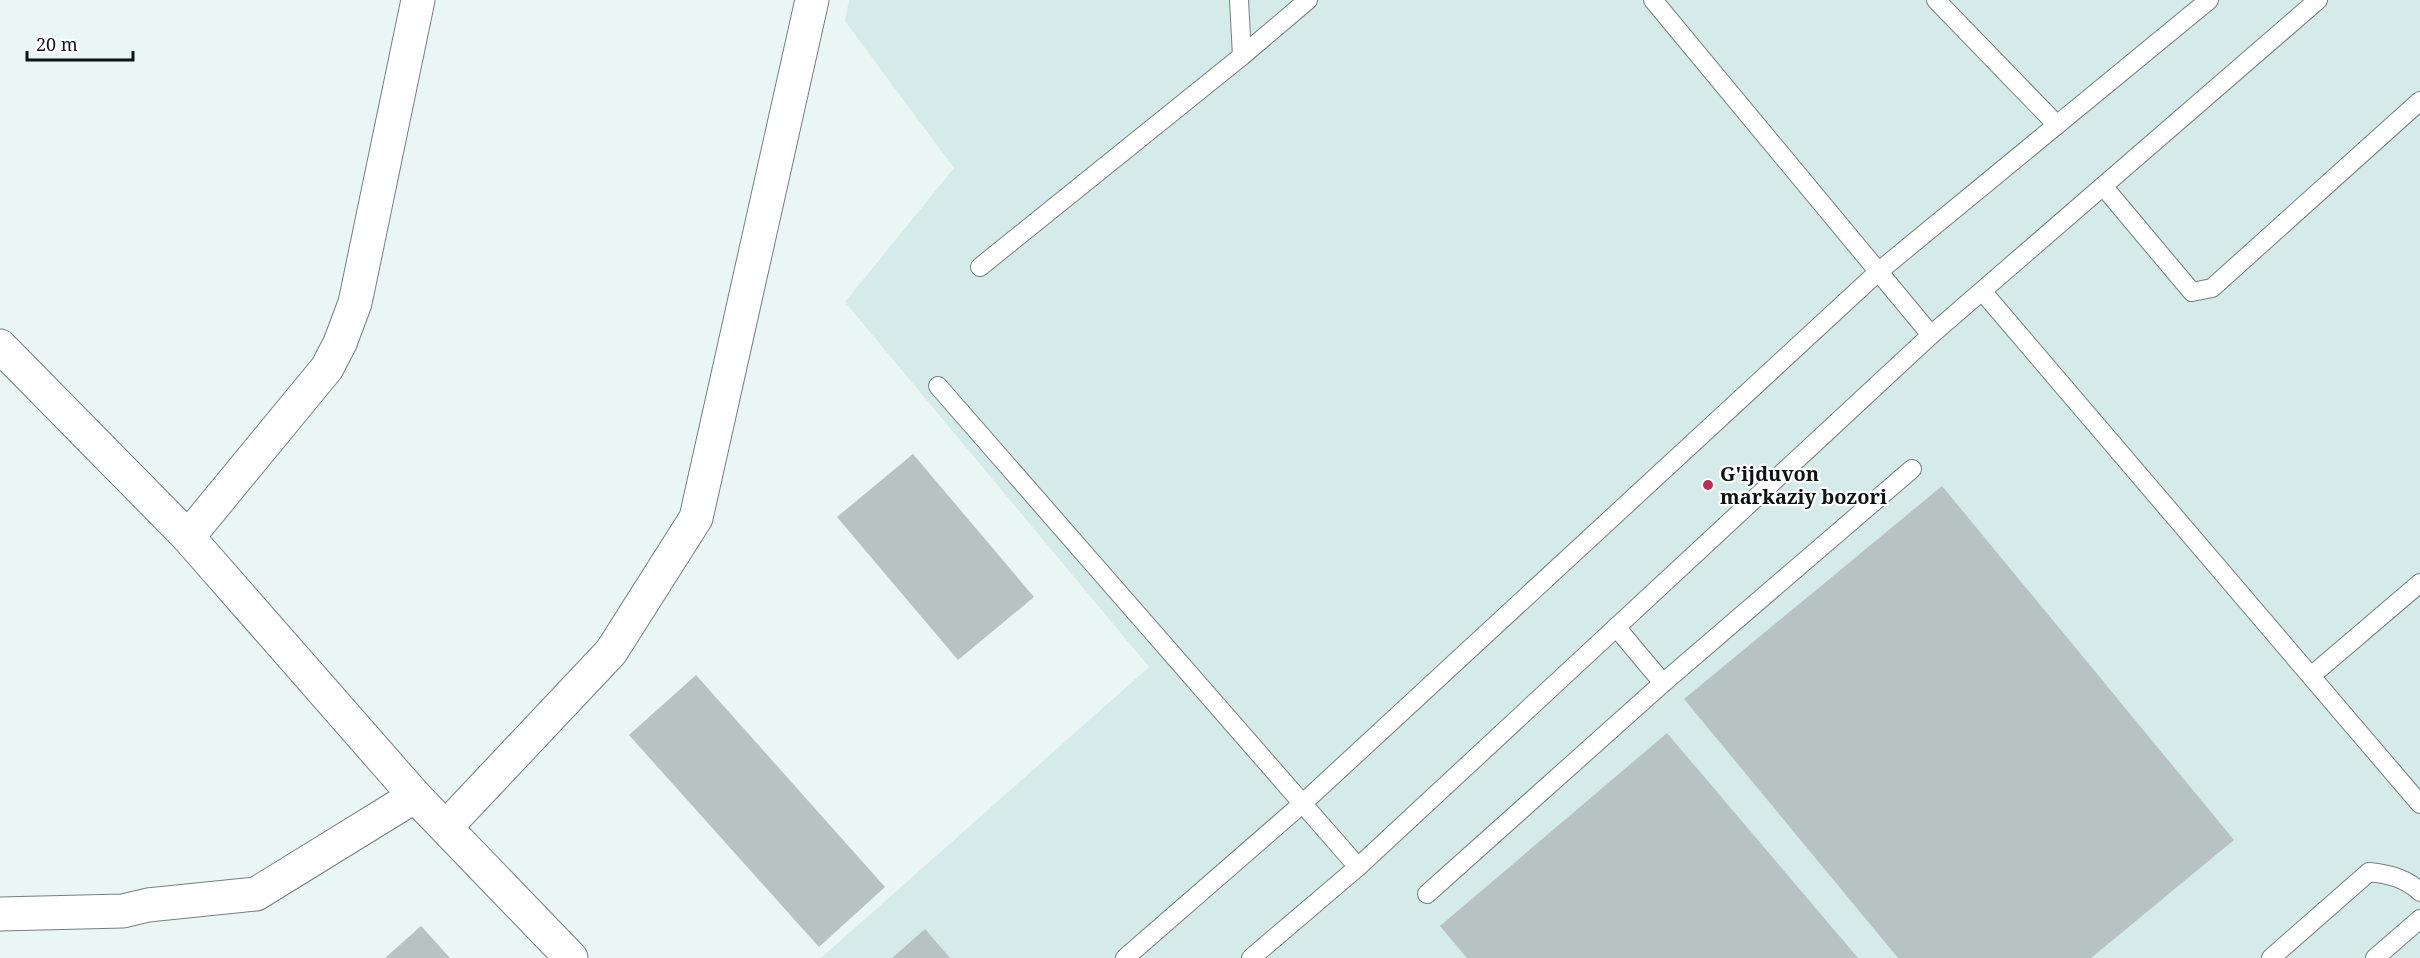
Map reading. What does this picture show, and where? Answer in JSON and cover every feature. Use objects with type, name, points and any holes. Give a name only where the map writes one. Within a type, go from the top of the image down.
[{"type":"street","points":[[188,537],[327,368],[340,343],[355,303],[418,0]]},
{"type":"street","points":[[446,827],[611,652],[696,518],[812,0]]},
{"type":"street","points":[[0,346],[188,537],[415,796],[571,958]]},
{"type":"street","points":[[0,914],[123,911],[148,904],[256,894],[415,796]]},
{"type":"lane","points":[[1239,0],[1242,56]]},
{"type":"lane","points":[[980,267],[1308,0]]},
{"type":"lane","points":[[1653,0],[1931,335]]},
{"type":"lane","points":[[1936,0],[2057,125]]},
{"type":"lane","points":[[1125,958],[1302,804],[1878,272],[2209,0]]},
{"type":"lane","points":[[1251,958],[1358,867],[1931,335],[2318,0]]},
{"type":"lane","points":[[2103,186],[2192,292],[2212,288],[2420,101]]},
{"type":"lane","points":[[1982,291],[2420,804]]},
{"type":"lane","points":[[938,386],[1358,867]]},
{"type":"lane","points":[[1427,894],[1663,683],[1912,469]]},
{"type":"lane","points":[[2311,676],[2420,583]]},
{"type":"lane","points":[[1616,627],[1663,683]]},
{"type":"lane","points":[[2271,958],[2369,872],[2390,875],[2414,886],[2420,892]]},
{"type":"lane","points":[[2375,958],[2420,919]]},
{"type":"shaded area","name":"G'ijduvon markaziy bozori","points":[[849,0],[2420,0],[2420,958],[821,958],[1149,667],[845,302],[954,168],[845,21]]},
{"type":"building","points":[[913,454],[1034,597],[958,660],[837,517]]},
{"type":"building","points":[[1942,486],[2234,840],[2091,958],[1898,958],[1684,699]]},
{"type":"building","points":[[696,675],[885,887],[819,947],[629,735]]},
{"type":"building","points":[[1667,733],[1858,958],[1467,958],[1440,926]]},
{"type":"building","points":[[421,926],[450,958],[385,958]]},
{"type":"building","points":[[925,929],[950,958],[892,958]]},
{"type":"place","name":"G'ijduvon markaziy bozori","points":[[1708,485]]}]
